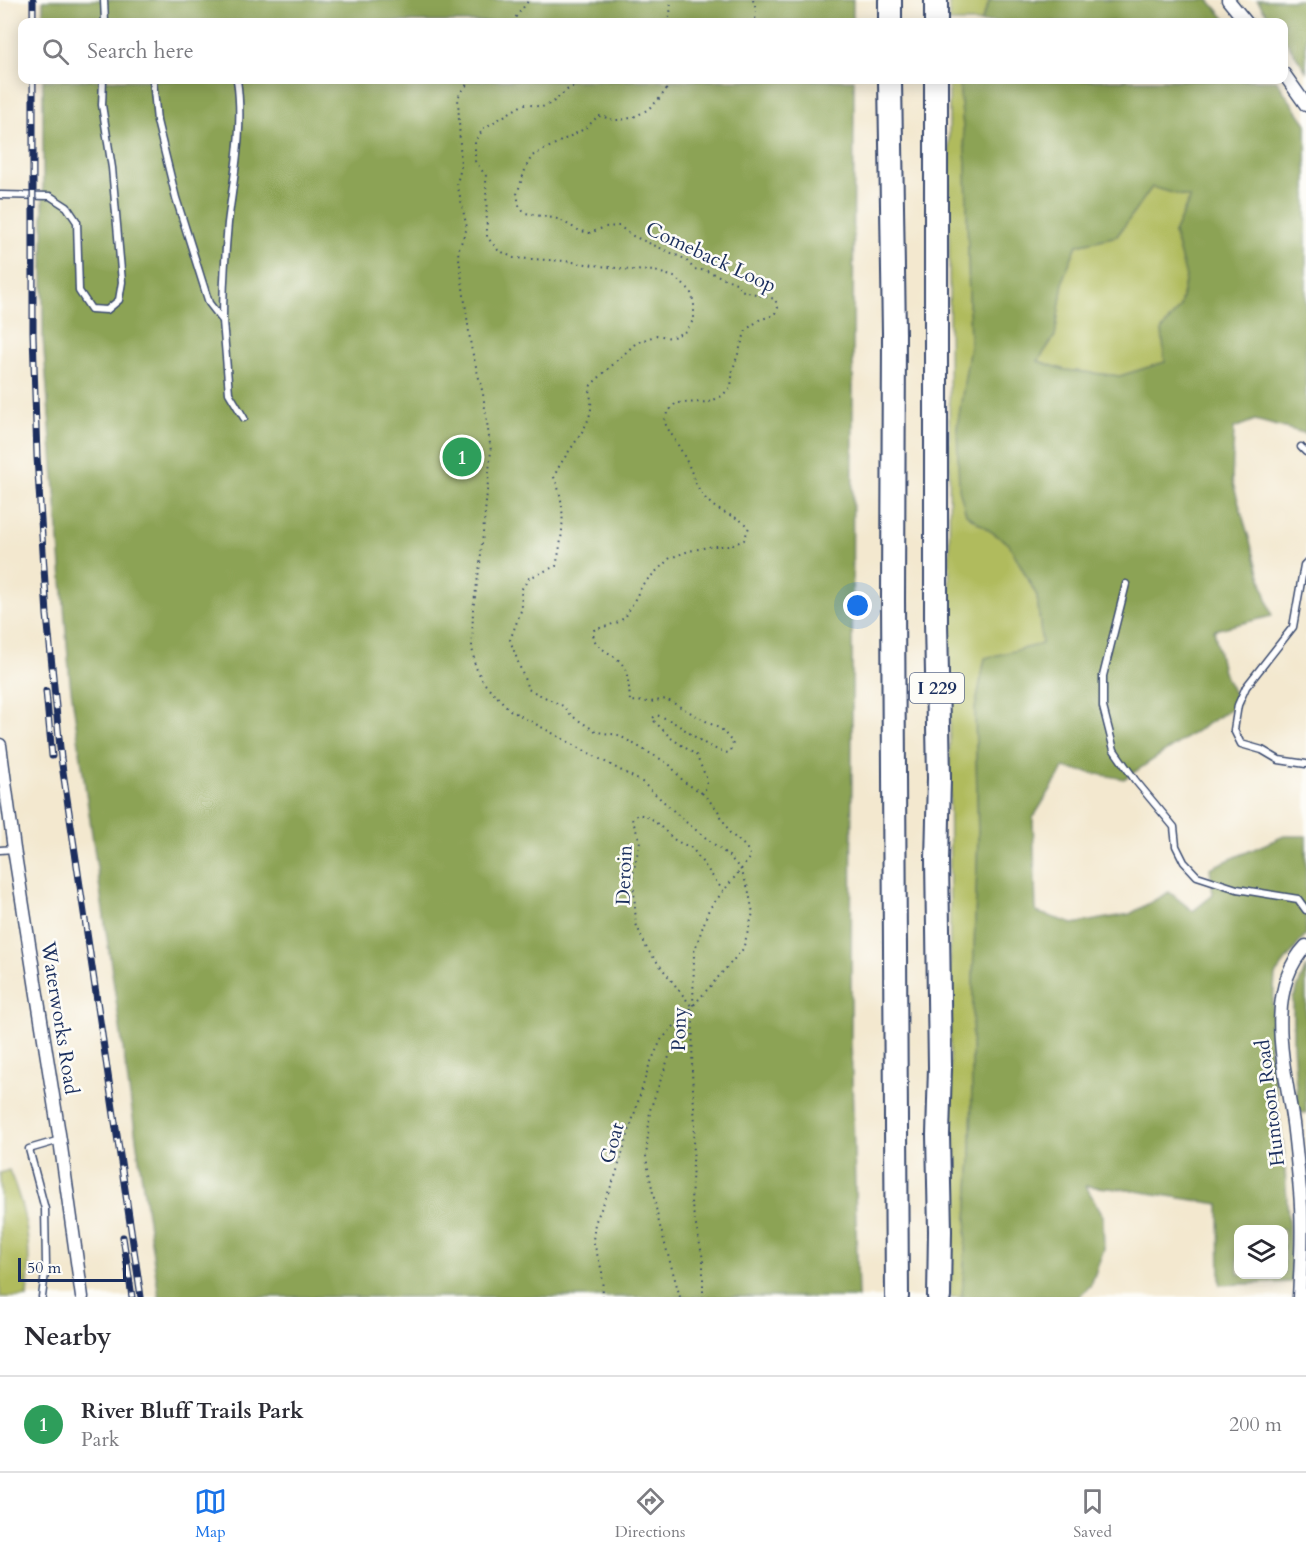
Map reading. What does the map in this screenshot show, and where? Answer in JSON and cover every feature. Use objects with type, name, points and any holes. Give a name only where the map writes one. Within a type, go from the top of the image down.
[{"type":"highway","points":[[890,0],[890,18]]},
{"type":"highway","points":[[936,0],[936,18]]},
{"type":"highway","name":"I 229","points":[[890,84],[894,333],[893,599],[897,1297]]},
{"type":"highway","name":"I 229","points":[[936,84],[939,1297]]},
{"type":"street","points":[[1228,0],[1243,18]]},
{"type":"street","points":[[1288,80],[1306,105]]},
{"type":"street","name":"Waterworks Road","points":[[0,745],[2,776],[60,1140],[82,1297]]},
{"type":"street","name":"Huntoon Road","points":[[1299,1297],[1300,1194],[1293,1124],[1283,1068],[1281,1024],[1283,990],[1289,972],[1306,946]]},
{"type":"lane","points":[[104,0],[105,18]]},
{"type":"lane","points":[[0,195],[50,196],[67,207],[77,222],[79,291],[91,309],[107,310],[119,300],[122,282],[112,168],[102,105],[103,84]]},
{"type":"lane","points":[[153,84],[157,121],[176,198],[209,303],[223,321]]},
{"type":"lane","points":[[238,84],[238,143],[224,267],[223,321],[229,393],[244,418]]},
{"type":"lane","points":[[1306,563],[1293,627],[1246,687],[1238,705],[1234,730],[1241,744],[1262,750],[1279,760],[1306,764]]},
{"type":"lane","points":[[1126,585],[1103,676],[1103,707],[1114,750],[1135,780],[1174,827],[1176,846],[1184,862],[1197,876],[1238,889],[1298,899],[1306,910]]},
{"type":"lane","points":[[0,850],[14,849]]},
{"type":"lane","points":[[42,1297],[46,1265],[45,1209],[29,1149],[60,1140]]},
{"type":"path","points":[[515,18],[529,0]]},
{"type":"path","points":[[668,18],[671,0]]},
{"type":"path","points":[[753,0],[756,9],[755,18]]},
{"type":"path","points":[[467,84],[458,97],[461,168],[457,183],[467,228],[458,250],[471,347],[483,394],[491,451],[480,564],[473,609],[472,647],[476,666],[484,683],[510,710],[642,782],[687,823],[729,856],[741,870],[750,857],[746,847],[730,833],[717,809],[702,794]]},
{"type":"path","name":"Comeback Loop","points":[[579,84],[567,90],[552,103],[542,107],[524,104],[484,128],[475,141],[475,160],[486,176],[487,237],[498,250],[514,258],[655,271],[674,277],[690,290],[694,303],[694,319],[686,331],[672,338],[657,335],[636,343],[591,385],[589,394],[591,409],[584,427],[559,463],[554,477],[562,500],[563,522],[556,566],[529,579],[521,590],[522,608],[510,640],[528,689],[563,706],[572,717],[597,732],[618,735],[669,764],[684,782],[702,794],[706,788],[706,777],[696,755],[671,738],[652,719],[656,715],[667,717],[716,751],[729,753],[733,743],[722,730],[666,699],[650,702],[630,701],[622,664],[596,643],[593,635],[594,630],[626,616],[643,584],[670,558],[688,551],[713,546],[730,546],[744,540],[748,535],[749,527],[745,522],[720,511],[708,502],[696,486],[686,459],[664,421],[667,412],[676,403],[709,402],[722,396],[731,386],[733,369],[746,330],[759,320],[774,315],[778,308],[775,299],[740,290],[736,284],[706,271],[694,269],[685,259],[633,236],[619,226],[605,227],[590,233],[580,231],[558,219],[525,213],[519,205],[517,194],[532,156],[586,128],[598,116],[615,120],[628,118],[647,110],[661,99],[669,84]]},
{"type":"path","name":"Deroin","points":[[692,1007],[647,949],[636,924],[633,874],[640,841],[632,819],[639,814],[652,819],[676,841],[692,848],[724,892]]},
{"type":"path","name":"Pony","points":[[703,1297],[703,1259],[691,1202],[695,1124],[692,1072],[694,952],[709,909],[741,870]]},
{"type":"path","name":"Goat","points":[[603,1297],[602,1271],[593,1240],[595,1223],[615,1177],[649,1066],[662,1040],[743,949],[753,913],[748,888],[741,870]]},
{"type":"path","points":[[680,1297],[659,1223],[646,1158],[650,1110],[672,1051],[692,1007]]},
{"type":"green space","points":[[43,0],[853,0],[853,18],[43,18]]},
{"type":"green space","points":[[949,0],[990,0],[983,18],[949,18]]},
{"type":"green space","points":[[990,0],[1209,0],[1225,18],[983,18]]},
{"type":"green space","points":[[1257,0],[1306,0],[1306,71],[1288,44],[1288,18],[1269,18]]},
{"type":"green space","points":[[43,84],[854,84],[851,1038],[858,1297],[159,1297],[70,682],[43,338]]},
{"type":"green space","points":[[949,84],[959,84],[966,163],[970,346],[957,428],[966,514],[1009,544],[1037,596],[1042,644],[985,658],[975,709],[978,837],[973,979],[971,1159],[962,1297],[950,1297]]},
{"type":"green space","points":[[959,84],[1279,84],[1306,124],[1306,435],[1255,420],[1234,428],[1232,480],[1272,616],[1214,630],[1223,672],[1239,703],[1124,779],[1064,768],[1033,818],[1036,912],[1073,924],[1130,914],[1169,892],[1193,911],[1213,895],[1210,868],[1284,836],[1306,836],[1306,934],[1275,975],[1270,1050],[1284,1153],[1292,1282],[1220,1285],[1219,1204],[1129,1190],[1086,1186],[1103,1216],[1104,1249],[1091,1285],[1078,1297],[962,1297],[971,1159],[973,979],[978,837],[975,709],[985,658],[1042,644],[1037,596],[1009,544],[966,514],[959,489],[957,428],[970,346],[966,163]],"holes":[[[1152,187],[1190,198],[1174,233],[1186,277],[1180,307],[1162,330],[1165,362],[1120,376],[1065,370],[1038,361],[1055,336],[1064,276],[1077,245],[1117,236]]]},
{"type":"green space","points":[[1152,187],[1190,197],[1174,233],[1186,276],[1180,307],[1162,330],[1165,362],[1120,376],[1065,370],[1038,361],[1055,336],[1064,276],[1077,245],[1117,236]]},
{"type":"green space","points":[[1306,967],[1306,1113],[1298,1112],[1293,1045],[1293,999]]},
{"type":"green space","points":[[9,1170],[21,1202],[27,1232],[29,1263],[27,1297],[0,1297],[0,1173]]},
{"type":"railway","points":[[33,0],[33,18]]},
{"type":"railway","points":[[33,84],[33,333],[37,457],[47,615],[61,758],[141,1297]]},
{"type":"railway","points":[[46,691],[52,756]]},
{"type":"railway","points":[[123,1237],[132,1297]]},
{"type":"place","name":"River Bluff Trails Park","points":[[462,457]]}]
